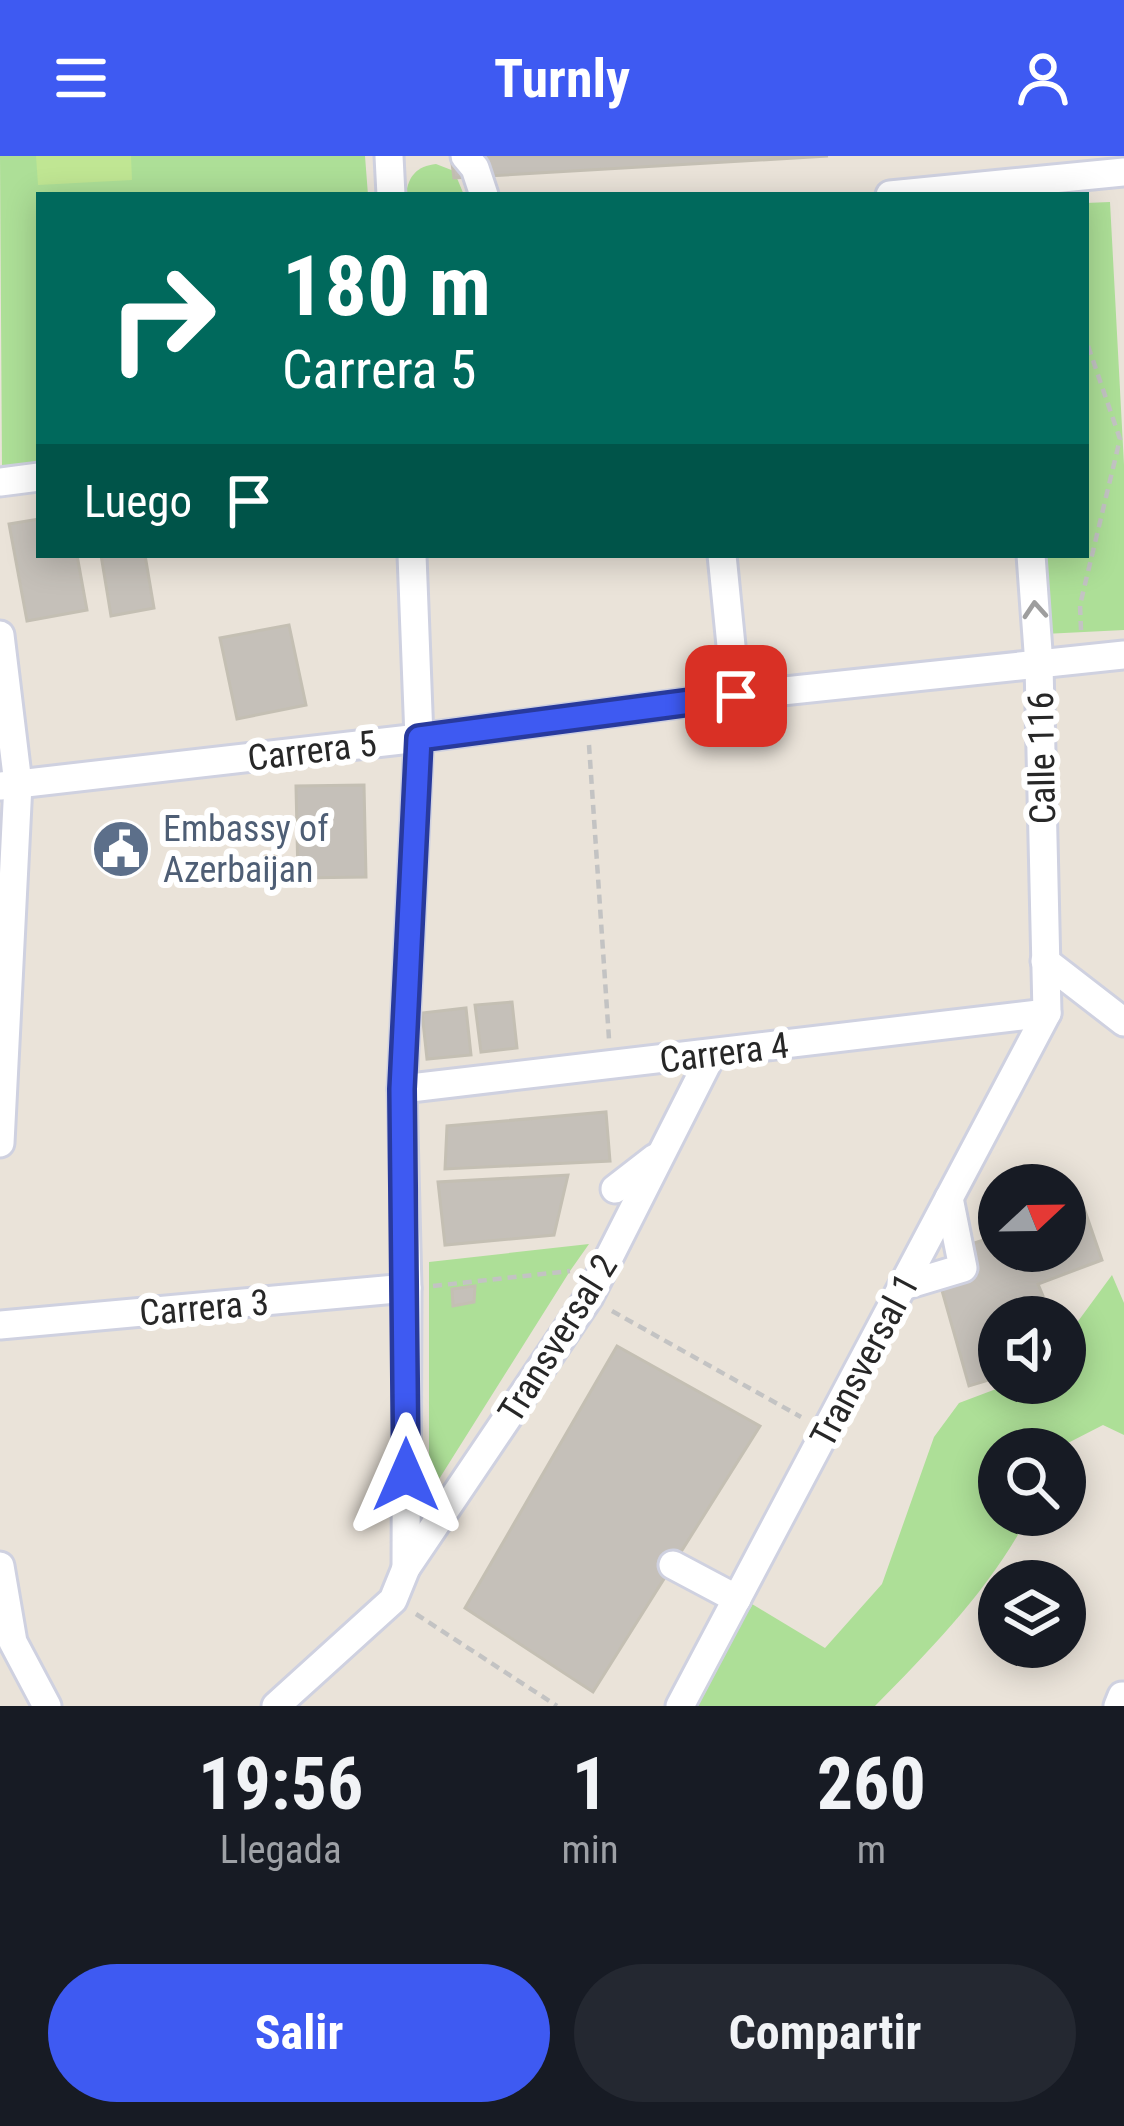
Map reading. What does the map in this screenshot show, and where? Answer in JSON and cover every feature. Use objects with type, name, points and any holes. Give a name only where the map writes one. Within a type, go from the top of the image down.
[{"type":"street","points":[[388,156],[391,192]]},
{"type":"street","points":[[466,156],[483,192]]},
{"type":"street","points":[[940,192],[1124,172]]},
{"type":"street","points":[[0,482],[36,477]]},
{"type":"street","points":[[406,1568],[402,1089],[419,738],[412,558]]},
{"type":"street","points":[[722,558],[736,696]]},
{"type":"street","name":"Calle 116","points":[[1031,558],[1039,665],[1046,1013]]},
{"type":"street","points":[[0,635],[9,785],[0,1143]]},
{"type":"street","name":"Carrera 5","points":[[9,785],[736,696],[1124,655]]},
{"type":"street","points":[[1046,961],[1124,1022]]},
{"type":"street","name":"Carrera 4","points":[[402,1089],[1046,1013]]},
{"type":"street","name":"Transversal 1","points":[[680,1706],[1046,1013]]},
{"type":"street","name":"Transversal 2","points":[[276,1706],[393,1600],[406,1568],[589,1297],[712,1054]]},
{"type":"street","points":[[615,1189],[663,1152]]},
{"type":"street","points":[[903,1286],[963,1268],[950,1198]]},
{"type":"street","name":"Carrera 3","points":[[0,1325],[407,1288]]},
{"type":"street","points":[[673,1565],[737,1599]]},
{"type":"street","points":[[0,1566],[13,1642],[47,1706]]},
{"type":"path","points":[[1083,656],[1080,605],[1122,439],[1089,348]]},
{"type":"path","points":[[587,716],[610,1065]]},
{"type":"path","points":[[407,1288],[570,1271],[589,1297],[827,1431]]},
{"type":"path","points":[[393,1600],[557,1706]]},
{"type":"green space","points":[[0,156],[365,156],[368,192],[36,192],[36,465],[2,470]]},
{"type":"green space","points":[[36,156],[131,156],[132,180],[38,185]]},
{"type":"green space","points":[[436,164],[454,171],[463,192],[407,192],[415,173]]},
{"type":"green space","points":[[1110,202],[1124,465],[1124,630],[1044,634],[1040,558],[1089,558],[1089,203]]},
{"type":"green space","points":[[589,1244],[570,1271],[429,1495],[429,1262]]},
{"type":"green space","points":[[1112,1275],[1124,1303],[1124,1435],[1103,1425],[1086,1434],[1086,1428],[978,1428],[978,1536],[1017,1536],[1001,1560],[978,1560],[978,1592],[875,1706],[698,1706],[752,1604],[825,1648],[882,1584],[934,1437],[959,1403],[978,1396],[978,1404],[1086,1404],[1086,1310]]},
{"type":"building","points":[[451,156],[828,156],[454,178]]},
{"type":"building","points":[[36,520],[36,558],[78,558],[87,610],[27,621],[9,524]]},
{"type":"building","points":[[101,558],[146,558],[154,608],[111,616]]},
{"type":"building","points":[[289,625],[306,705],[237,719],[220,638]]},
{"type":"building","points":[[364,785],[366,877],[298,878],[296,786]]},
{"type":"building","points":[[512,1002],[517,1048],[481,1052],[475,1005]]},
{"type":"building","points":[[466,1008],[471,1055],[427,1059],[422,1013]]},
{"type":"building","points":[[606,1112],[610,1161],[445,1169],[447,1126]]},
{"type":"building","points":[[568,1175],[554,1235],[445,1245],[438,1182]]},
{"type":"building","points":[[1086,1214],[1102,1260],[1086,1266]]},
{"type":"building","points":[[978,1242],[978,1272],[1070,1272],[1038,1284],[1043,1296],[978,1296],[978,1383],[969,1386],[941,1287],[971,1244]]},
{"type":"building","points":[[475,1286],[474,1302],[453,1306],[452,1289]]},
{"type":"building","points":[[617,1346],[760,1426],[593,1692],[465,1608]]},
{"type":"place","name":"Embassy of Azerbaijan","points":[[121,849]]},
{"type":"route","points":[[406,1475],[402,1089],[419,738],[736,696]]}]
